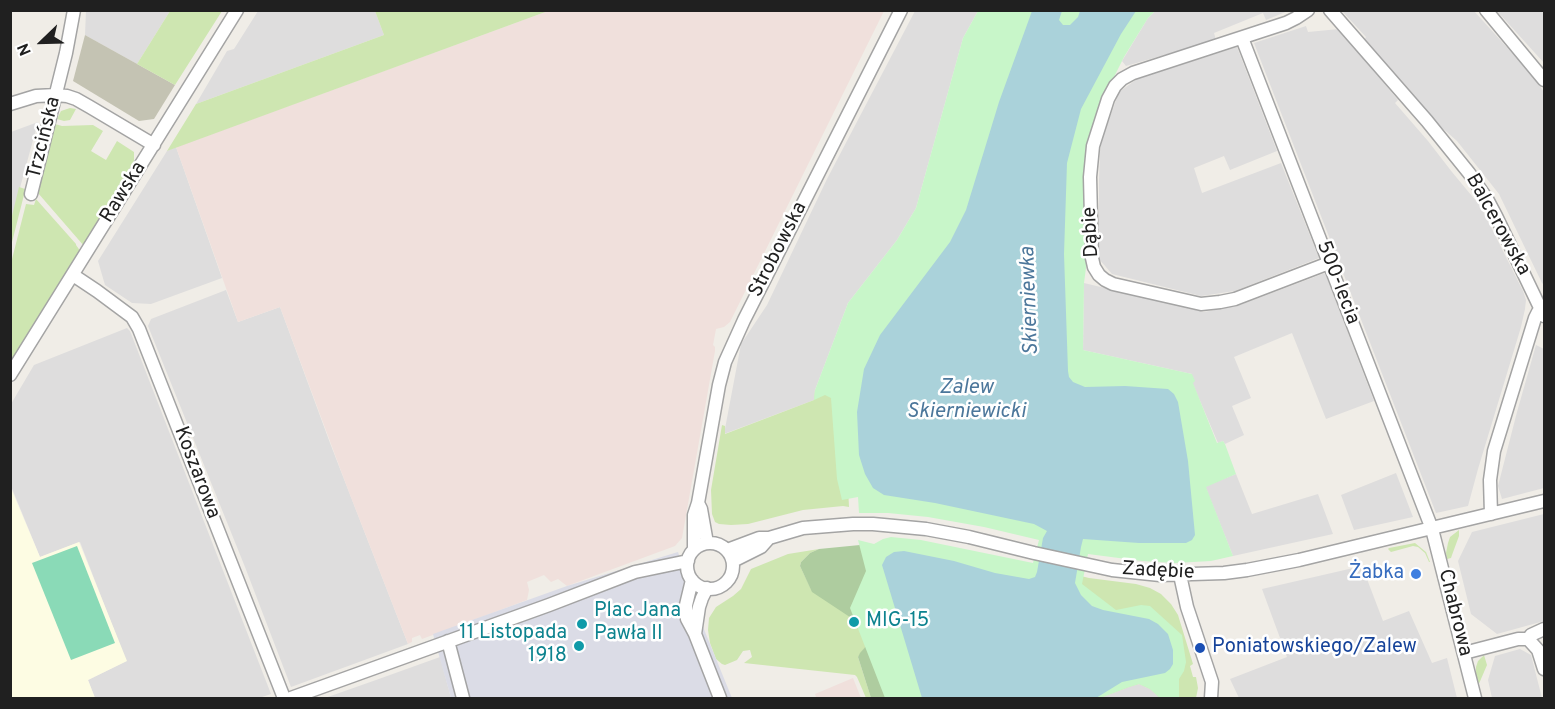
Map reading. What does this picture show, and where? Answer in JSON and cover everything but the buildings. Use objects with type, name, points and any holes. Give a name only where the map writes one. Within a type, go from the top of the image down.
[{"type":"street","name":"Trzcińska","points":[[31,194],[66,53],[74,10]]},
{"type":"street","name":"Rawska","points":[[10,375],[237,10]]},
{"type":"street","name":"Strobowska","points":[[694,549],[694,515],[725,362],[734,340],[902,10]]},
{"type":"street","name":"Dąbie","points":[[1308,10],[1286,23],[1132,73],[1115,86],[1108,99],[1093,146],[1090,177],[1092,258],[1099,275],[1113,284],[1201,304],[1235,298],[1329,263]]},
{"type":"street","name":"Balcerowska","points":[[1330,10],[1469,173],[1496,216],[1543,310],[1535,318],[1492,459],[1491,514]]},
{"type":"street","points":[[1485,10],[1545,80]]},
{"type":"street","name":"500-lecia","points":[[1242,38],[1432,528]]},
{"type":"street","points":[[10,104],[36,96],[56,94],[76,99],[154,145]]},
{"type":"street","name":"Koszarowa","points":[[73,275],[132,317],[139,329],[284,699]]},
{"type":"street","name":"Zadębie","points":[[730,555],[761,547],[769,538],[803,528],[853,524],[892,525],[969,537],[1086,565],[1148,574],[1224,573],[1247,570],[1545,501]]},
{"type":"street","name":"Strobowska","points":[[698,503],[707,543]]},
{"type":"street","name":"Chabrowa","points":[[1432,528],[1475,699]]},
{"type":"street","points":[[707,543],[717,543],[730,555],[732,573],[729,579],[717,587],[707,588],[698,584],[689,574],[688,561],[694,549],[707,543]]},
{"type":"street","points":[[291,699],[634,572],[688,561]]},
{"type":"street","points":[[1180,575],[1187,607],[1212,682],[1211,699]]},
{"type":"street","points":[[692,580],[686,611],[689,625],[695,634],[720,699]]},
{"type":"street","points":[[695,634],[699,607],[707,588]]},
{"type":"street","points":[[1528,639],[1531,635],[1545,629]]},
{"type":"street","points":[[1464,653],[1518,639],[1528,639],[1538,650],[1545,669]]},
{"type":"street","points":[[448,641],[463,699]]},
{"type":"shaded area","points":[[86,11],[170,11],[137,64],[85,35]]},
{"type":"shaded area","points":[[258,11],[375,11],[384,35],[196,104],[227,51],[234,49]]},
{"type":"shaded area","points":[[548,11],[884,11],[730,322],[716,329],[713,345],[715,351],[682,538],[675,546],[567,586],[558,579],[551,582],[544,575],[527,582],[529,590],[527,600],[422,639],[420,635],[412,638],[412,642],[408,644],[280,307],[238,322],[176,147]]},
{"type":"shaded area","points":[[915,11],[978,11],[963,38],[916,208],[897,240],[848,303],[815,390],[814,400],[724,434],[741,344],[767,305],[827,179]]},
{"type":"shaded area","points":[[1155,11],[1288,11],[1266,20],[1263,13],[1214,33],[1216,40],[1126,66],[1122,61],[1148,18]]},
{"type":"shaded area","points":[[1342,11],[1474,11],[1533,76],[1544,92],[1544,285],[1499,194],[1457,141],[1440,126],[1363,42],[1366,37]]},
{"type":"shaded area","points":[[1497,11],[1544,11],[1544,63]]},
{"type":"shaded area","points":[[1306,26],[1308,32],[1339,29],[1398,100],[1395,103],[1481,207],[1523,291],[1526,300],[1521,327],[1468,506],[1436,513],[1254,43]]},
{"type":"shaded area","points":[[85,35],[175,85],[154,119],[139,121],[73,81]]},
{"type":"shaded area","points":[[1237,47],[1277,151],[1230,170],[1224,156],[1194,168],[1202,193],[1281,163],[1319,258],[1235,291],[1201,296],[1112,274],[1099,259],[1100,152],[1102,139],[1119,92],[1137,79]]},
{"type":"shaded area","points":[[38,122],[21,184],[11,223],[11,132]]},
{"type":"shaded area","points":[[176,147],[222,278],[151,304],[132,303],[105,285],[98,261],[167,151]]},
{"type":"shaded area","points":[[1325,273],[1374,401],[1326,419],[1292,333],[1234,357],[1251,398],[1232,406],[1244,435],[1225,444],[1223,441],[1218,443],[1192,382],[1192,374],[1083,350],[1084,283],[1204,312],[1240,305]]},
{"type":"shaded area","points":[[226,290],[238,322],[280,307],[408,644],[291,687],[148,326],[151,319]]},
{"type":"shaded area","points":[[127,328],[271,694],[259,698],[95,698],[88,680],[126,661],[80,542],[40,557],[11,486],[11,404],[34,365]]},
{"type":"shaded area","points":[[1536,345],[1544,349],[1544,488],[1502,499],[1498,486]]},
{"type":"shaded area","points":[[1396,473],[1413,517],[1354,530],[1341,495]]},
{"type":"shaded area","points":[[1236,474],[1252,514],[1318,494],[1333,534],[1233,556],[1205,486]]},
{"type":"shaded area","points":[[10,486],[40,557],[79,542],[127,661],[88,680],[95,698],[11,698]]},
{"type":"shaded area","points":[[1544,514],[1544,621],[1497,634],[1471,614],[1458,561],[1472,532]]},
{"type":"shaded area","name":"Plac Jana Pawła II","points":[[678,552],[701,622],[732,698],[451,698],[433,634],[567,586]]},
{"type":"shaded area","points":[[1362,566],[1383,621],[1409,611],[1432,663],[1447,658],[1457,698],[1239,698],[1230,679],[1287,657],[1262,589]]},
{"type":"shaded area","points":[[1520,649],[1531,655],[1542,698],[1492,698],[1488,680],[1495,656]]},
{"type":"shaded area","points":[[440,657],[451,698],[325,698],[376,680]]},
{"type":"shaded area","points":[[853,678],[861,698],[813,698],[816,697],[815,694]]},
{"type":"shaded area","points":[[1139,684],[1150,689],[1160,698],[1100,698],[1129,687]]},
{"type":"green space","points":[[170,11],[222,11],[175,85],[137,64]]},
{"type":"green space","points":[[375,11],[548,11],[167,151],[196,104],[384,35]]},
{"type":"green space","name":"Zalew Skierniewicki","points":[[978,11],[1155,11],[1148,18],[1124,57],[1109,87],[1086,148],[1087,260],[1084,283],[1083,350],[1192,374],[1195,381],[1193,383],[1217,443],[1223,441],[1225,444],[1236,474],[1206,487],[1233,556],[1211,561],[1175,563],[1088,554],[1082,584],[1116,610],[1141,605],[1150,606],[1182,635],[1186,662],[1179,679],[1179,698],[1160,698],[1150,689],[1139,684],[1100,698],[885,698],[850,608],[866,571],[858,540],[874,544],[891,537],[921,540],[1033,563],[1039,540],[928,517],[859,513],[858,497],[842,500],[837,479],[831,398],[825,395],[814,400],[815,390],[848,303],[897,240],[916,208],[963,38]]},
{"type":"green space","points":[[76,109],[70,120],[57,119],[61,111]]},
{"type":"green space","points":[[55,124],[62,126],[93,125],[103,131],[91,151],[106,160],[117,141],[134,152],[131,167],[133,168],[84,246],[38,193]]},
{"type":"green space","points":[[19,187],[25,191],[11,246],[11,220]]},
{"type":"green space","points":[[36,199],[81,252],[11,365],[11,263],[26,204],[34,205]]},
{"type":"green space","points":[[819,388],[844,402],[849,507],[803,510],[748,524],[731,525],[715,522],[712,514],[711,490],[722,425],[725,426],[725,434],[814,400],[815,390]]},
{"type":"green space","points":[[1459,530],[1451,558],[1447,559],[1446,553],[1450,537]]},
{"type":"green space","points":[[1415,543],[1426,552],[1430,562],[1418,547],[1413,546],[1391,552],[1388,549],[1389,548]]},
{"type":"green space","points":[[860,545],[910,698],[871,698],[858,657],[874,637],[874,633],[812,592],[800,566],[810,553],[819,549]]},
{"type":"green space","points":[[77,546],[115,643],[71,660],[32,563]]},
{"type":"green space","points":[[819,549],[810,553],[800,566],[811,589],[874,633],[858,657],[871,698],[866,698],[855,675],[744,663],[752,657],[750,650],[743,651],[737,660],[725,665],[716,659],[710,643],[709,618],[716,607],[741,589],[751,569],[788,554]]},
{"type":"green space","points":[[1077,575],[1150,588],[1161,594],[1171,604],[1178,615],[1193,664],[1190,666],[1193,677],[1196,677],[1198,688],[1196,698],[1160,698],[1150,689],[1139,684],[1100,698],[1092,606]]},
{"type":"green space","points":[[1484,655],[1487,665],[1478,686],[1476,667]]},
{"type":"water","name":"Zalew Skierniewicki","points":[[1032,11],[1062,11],[1059,20],[1063,25],[1070,25],[1078,17],[1080,11],[1136,11],[1121,34],[1081,109],[1067,163],[1064,254],[1068,371],[1073,382],[1085,387],[1125,386],[1168,389],[1174,394],[1178,402],[1188,461],[1195,535],[1186,543],[1139,543],[1083,539],[1081,547],[1075,583],[1081,595],[1092,606],[1149,619],[1158,624],[1168,634],[1173,650],[1173,664],[1165,673],[1122,682],[1096,698],[922,698],[882,565],[886,557],[894,552],[904,551],[1029,579],[1035,577],[1037,572],[1043,538],[1047,531],[1034,524],[935,503],[884,495],[873,488],[865,474],[859,455],[857,412],[864,369],[880,335],[950,242],[966,210],[999,102]]},
{"type":"place","name":"Żabka","points":[[1416,574]]},
{"type":"place","name":"MIG-15","points":[[854,622]]},
{"type":"place","name":"Plac Jana Pawła II","points":[[582,624]]},
{"type":"place","name":"11 Listopada 1918","points":[[579,646]]},
{"type":"place","name":"Poniatowskiego/Zalew","points":[[1200,648]]},
{"type":"water label","name":"Skierniewka","points":[[1031,301]]}]
